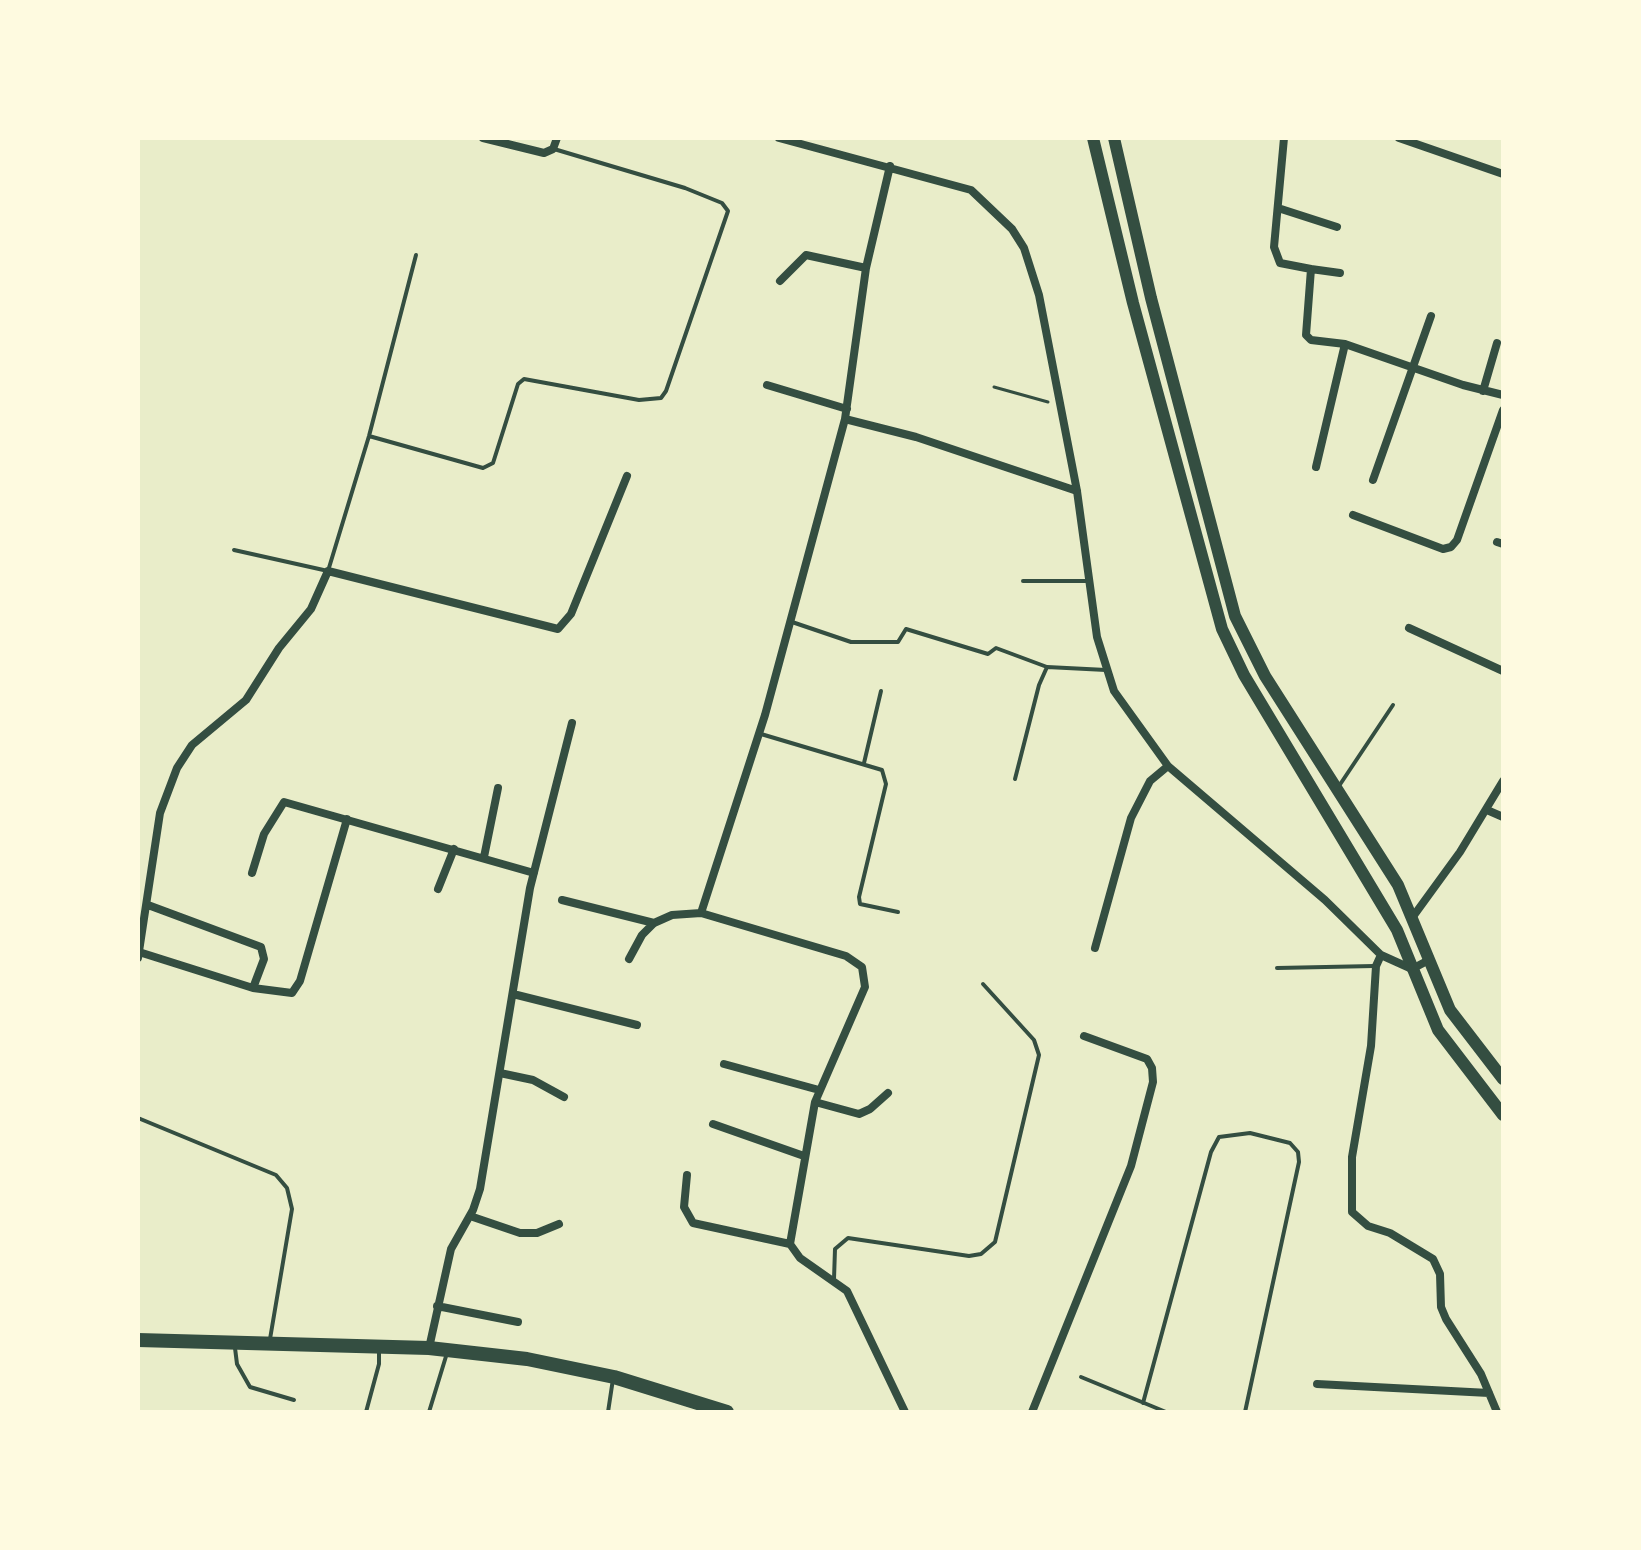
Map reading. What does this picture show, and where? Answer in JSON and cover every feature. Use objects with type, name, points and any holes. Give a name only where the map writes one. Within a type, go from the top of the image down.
[{"type":"main road","points":[[1093,138],[1133,303],[1222,629],[1244,675],[1397,930],[1438,1030],[1503,1115]]},
{"type":"main road","points":[[1114,138],[1216,557],[1235,616],[1265,676],[1398,885],[1427,961],[1450,1010],[1503,1079]]},
{"type":"main road","points":[[1133,303],[1151,298]]},
{"type":"main road","points":[[1201,561],[1216,557]]},
{"type":"main road","points":[[138,1340],[270,1341],[448,1350],[570,1366],[727,1412]]},
{"type":"street","points":[[483,138],[537,153],[553,149],[557,138]]},
{"type":"street","points":[[779,138],[971,190],[1012,229],[1024,248],[1039,295],[1077,491],[1097,637],[1106,670],[1121,703],[1168,766],[1325,900],[1381,955],[1412,969],[1427,961]]},
{"type":"street","points":[[1284,138],[1275,256],[1280,263],[1340,273]]},
{"type":"street","points":[[1399,138],[1469,166],[1503,174]]},
{"type":"street","points":[[701,913],[759,733],[845,419],[866,268],[890,166]]},
{"type":"street","points":[[1278,208],[1337,227]]},
{"type":"street","points":[[780,281],[801,257],[810,254],[866,268]]},
{"type":"street","points":[[1311,269],[1306,335],[1311,340],[1345,344],[1503,395]]},
{"type":"street","points":[[1373,480],[1431,316]]},
{"type":"street","points":[[1483,391],[1497,343]]},
{"type":"street","points":[[1316,467],[1345,344]]},
{"type":"street","points":[[767,385],[847,409]]},
{"type":"street","points":[[1353,515],[1443,549],[1451,547],[1457,540],[1503,410]]},
{"type":"street","points":[[845,419],[916,437],[1077,491]]},
{"type":"street","points":[[347,819],[300,981],[292,993],[253,988],[139,955],[160,813],[177,768],[192,745],[246,700],[279,648],[311,609],[328,571],[558,629],[571,614],[627,476]]},
{"type":"street","points":[[1409,628],[1503,671]]},
{"type":"street","points":[[429,1348],[451,1249],[470,1216],[480,1189],[534,873],[572,723]]},
{"type":"street","points":[[1095,948],[1131,818],[1150,781],[1168,766]]},
{"type":"street","points":[[1412,918],[1487,810],[1503,781]]},
{"type":"street","points":[[484,857],[498,788]]},
{"type":"street","points":[[252,873],[264,834],[284,802],[534,873]]},
{"type":"street","points":[[1487,810],[1503,817]]},
{"type":"street","points":[[438,889],[454,849]]},
{"type":"street","points":[[562,900],[654,923]]},
{"type":"street","points":[[148,905],[258,945],[265,957],[253,988]]},
{"type":"street","points":[[629,959],[642,935],[654,923],[672,915],[701,913],[846,956],[862,967],[865,987],[815,1102],[790,1244]]},
{"type":"street","points":[[1381,955],[1376,966],[1371,1046],[1352,1157],[1352,1212],[1368,1226],[1390,1233],[1433,1259],[1440,1274],[1441,1307],[1446,1319],[1497,1412]]},
{"type":"street","points":[[513,994],[637,1025]]},
{"type":"street","points":[[1032,1412],[1131,1166],[1153,1082],[1152,1068],[1147,1059],[1084,1036]]},
{"type":"street","points":[[724,1064],[819,1090]]},
{"type":"street","points":[[500,1073],[533,1080],[564,1097]]},
{"type":"street","points":[[815,1102],[859,1114],[888,1093]]},
{"type":"street","points":[[713,1124],[804,1156]]},
{"type":"street","points":[[687,1175],[684,1207],[693,1223],[790,1244],[806,1263],[834,1279],[856,1305],[905,1412]]},
{"type":"street","points":[[470,1216],[520,1233],[537,1233],[559,1224]]},
{"type":"street","points":[[437,1306],[518,1322]]},
{"type":"street","points":[[1317,1384],[1489,1393]]},
{"type":"lane","points":[[369,436],[483,468],[493,463],[518,384],[524,379],[639,400],[661,398],[666,391],[728,211],[713,198],[685,188],[553,149]]},
{"type":"lane","points":[[234,550],[328,571],[369,436],[416,255]]},
{"type":"lane","points":[[1023,581],[1091,581]]},
{"type":"lane","points":[[790,621],[851,642],[898,642],[906,629],[988,654],[996,648],[1047,667],[1106,670]]},
{"type":"lane","points":[[1015,779],[1039,685],[1047,667]]},
{"type":"lane","points":[[864,764],[881,691]]},
{"type":"lane","points":[[1338,787],[1393,705]]},
{"type":"lane","points":[[759,733],[882,770],[886,784],[859,897],[860,904],[898,912]]},
{"type":"lane","points":[[1277,968],[1376,966]]},
{"type":"lane","points":[[834,1279],[835,1249],[848,1238],[969,1256],[981,1254],[995,1242],[1039,1055],[1034,1040],[983,984]]},
{"type":"lane","points":[[138,1118],[283,1181],[292,1209],[270,1341]]},
{"type":"lane","points":[[1143,1403],[1211,1152],[1219,1137],[1250,1133],[1290,1143],[1298,1152],[1299,1162],[1245,1412]]},
{"type":"lane","points":[[234,1342],[237,1364],[250,1387],[294,1400]]},
{"type":"lane","points":[[366,1412],[379,1364],[379,1347]]},
{"type":"lane","points":[[429,1412],[448,1350]]},
{"type":"lane","points":[[608,1412],[614,1377]]},
{"type":"lane","points":[[1081,1377],[1166,1412]]},
{"type":"path","points":[[994,387],[1060,405]]}]
